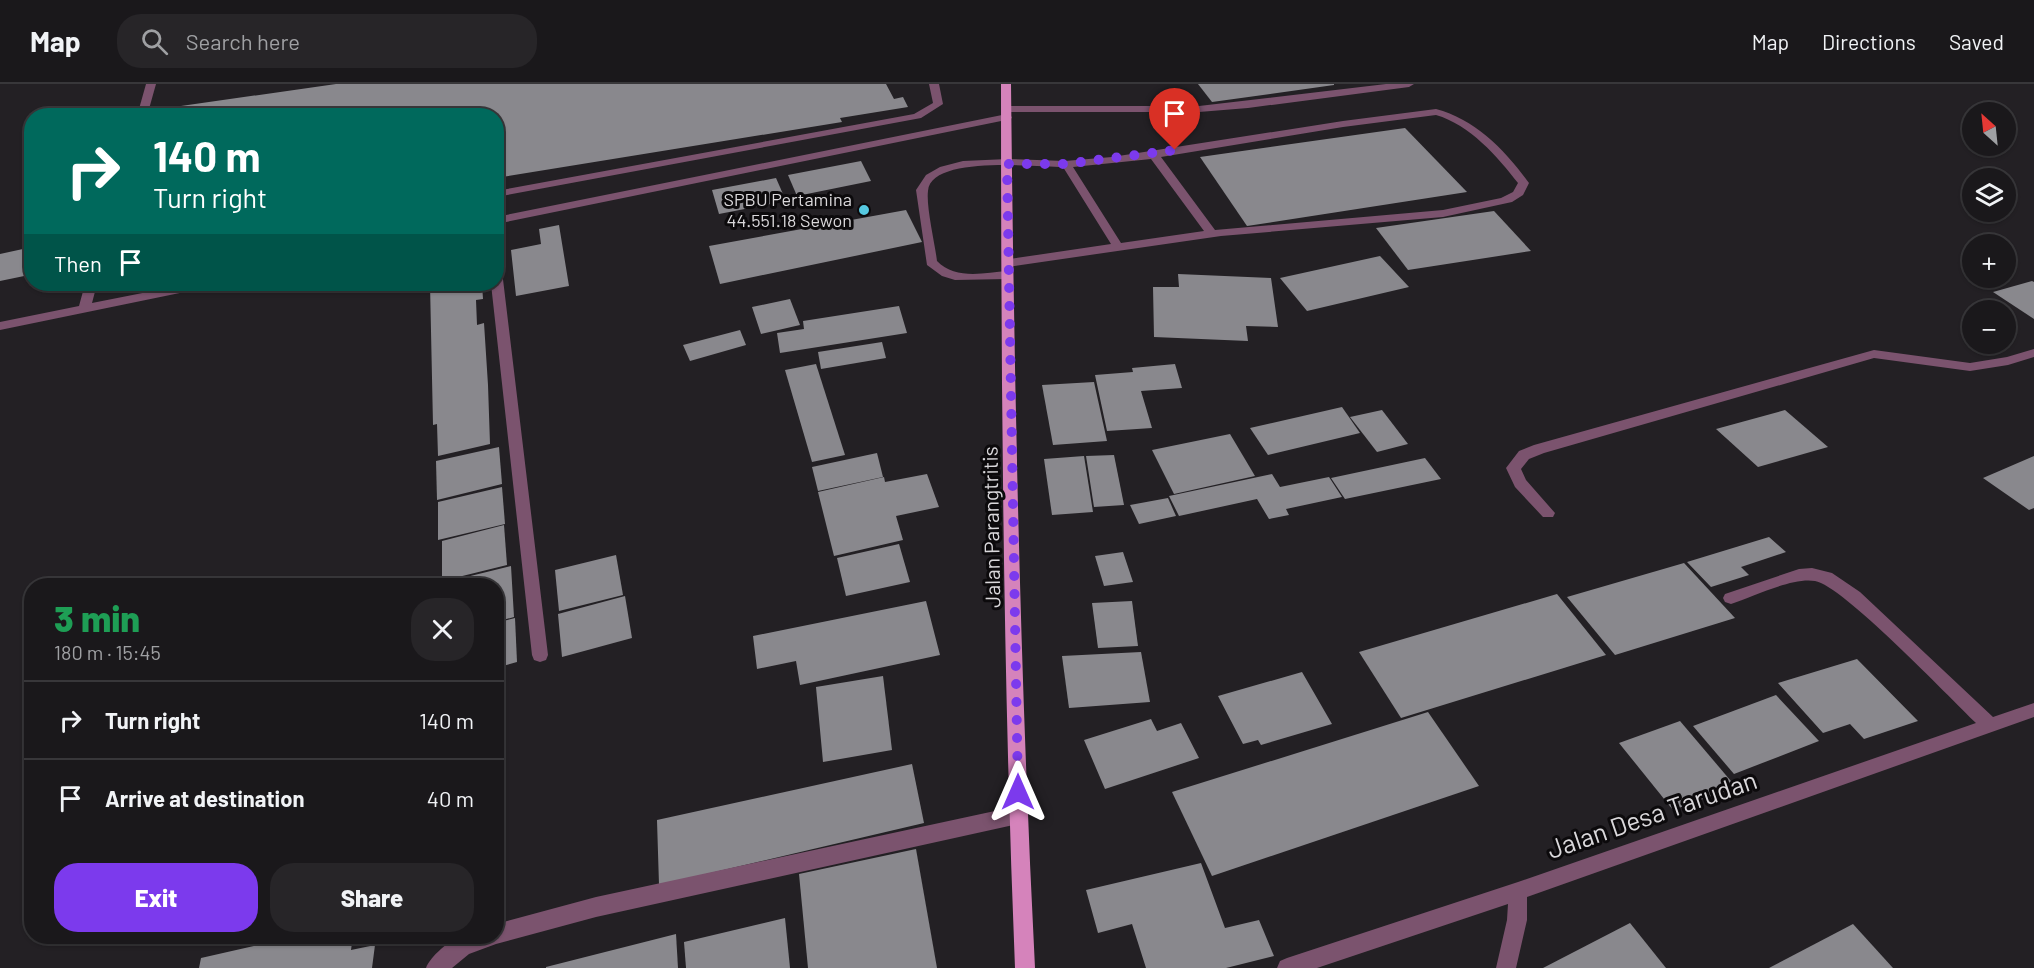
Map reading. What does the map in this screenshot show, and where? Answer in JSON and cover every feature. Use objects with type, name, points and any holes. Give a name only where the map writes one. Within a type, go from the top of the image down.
[{"type":"main road","name":"Jalan Parangtritis","points":[[1006,84],[1007,269],[1018,815],[1024,968]]},
{"type":"street","points":[[144,108],[151,84]]},
{"type":"street","points":[[504,193],[917,116],[930,111],[938,104],[938,94],[934,84]]},
{"type":"street","points":[[504,219],[1007,113],[1198,109],[1248,105],[1409,84]]},
{"type":"street","points":[[1436,112],[1451,116],[1465,124],[1524,183],[1522,189],[1508,200],[1475,208],[1348,223],[1212,234],[1119,248],[1007,269],[951,276],[936,269],[931,262],[922,190],[924,181],[931,174],[951,165],[1007,164],[1066,164],[1153,154],[1436,112]]},
{"type":"street","points":[[1153,154],[1212,234]]},
{"type":"street","points":[[1066,164],[1119,248]]},
{"type":"street","points":[[84,309],[89,291]]},
{"type":"street","points":[[0,326],[170,291]]},
{"type":"street","points":[[498,291],[540,655]]},
{"type":"street","points":[[1548,513],[1520,483],[1513,468],[1524,455],[1539,449],[1874,354],[1970,367],[2000,363],[2034,353]]},
{"type":"street","points":[[1731,598],[1799,575],[1812,574],[1826,577],[1854,596],[1991,726]]},
{"type":"street","name":"Jalan Desa Tarudan","points":[[1287,968],[1518,891],[2034,710]]},
{"type":"street","points":[[504,932],[596,907],[1018,815]]},
{"type":"street","points":[[1506,968],[1517,920],[1518,891]]},
{"type":"street","points":[[436,968],[469,944]]},
{"type":"building","points":[[336,84],[886,84],[894,99],[903,97],[908,107],[840,118],[842,122],[504,177],[504,108],[167,108]]},
{"type":"building","points":[[1198,84],[1334,84],[1334,85],[1212,102]]},
{"type":"building","points":[[1405,128],[1467,192],[1247,226],[1200,157]]},
{"type":"building","points":[[861,161],[871,181],[797,196],[788,175]]},
{"type":"building","points":[[776,178],[786,201],[719,214],[712,190]]},
{"type":"building","points":[[906,210],[922,242],[720,284],[709,246]]},
{"type":"building","points":[[1494,211],[1531,251],[1408,270],[1376,228]]},
{"type":"building","points":[[559,225],[569,286],[516,296],[511,250],[541,244],[539,229]]},
{"type":"building","points":[[24,249],[24,276],[0,281],[0,254]]},
{"type":"building","points":[[1380,256],[1409,287],[1307,311],[1280,278]]},
{"type":"building","points":[[1178,274],[1271,278],[1278,327],[1246,326],[1248,341],[1154,337],[1153,287],[1179,287]]},
{"type":"building","points":[[2034,282],[2034,319],[2016,307],[2016,300],[2005,300],[1993,292],[2016,288],[2016,286]]},
{"type":"building","points":[[430,291],[482,291],[483,299],[476,300],[477,325],[484,323],[490,444],[438,456],[437,424],[433,425]]},
{"type":"building","points":[[790,299],[800,325],[761,334],[752,307]]},
{"type":"building","points":[[899,306],[907,333],[780,353],[777,333],[804,329],[803,321]]},
{"type":"building","points":[[740,330],[746,345],[690,361],[683,345]]},
{"type":"building","points":[[882,342],[886,358],[821,369],[818,352]]},
{"type":"building","points":[[816,364],[845,455],[812,462],[785,370]]},
{"type":"building","points":[[1175,364],[1182,388],[1141,391],[1152,428],[1107,431],[1095,375],[1133,372],[1132,368]]},
{"type":"building","points":[[1094,382],[1107,441],[1053,445],[1042,385]]},
{"type":"building","points":[[1342,407],[1360,433],[1268,455],[1250,428]]},
{"type":"building","points":[[1382,410],[1408,444],[1377,452],[1350,417]]},
{"type":"building","points":[[1785,410],[1828,447],[1758,467],[1716,429]]},
{"type":"building","points":[[1230,434],[1255,476],[1174,494],[1152,450]]},
{"type":"building","points":[[499,447],[502,484],[437,500],[436,461]]},
{"type":"building","points":[[877,453],[883,477],[818,491],[812,467]]},
{"type":"building","points":[[1114,455],[1124,505],[1094,507],[1086,456]]},
{"type":"building","points":[[1084,456],[1093,512],[1052,515],[1044,459]]},
{"type":"building","points":[[2034,456],[2034,508],[2029,510],[1983,478]]},
{"type":"building","points":[[1425,458],[1441,479],[1345,499],[1331,478]]},
{"type":"building","points":[[927,474],[939,507],[896,516],[903,540],[834,556],[818,492],[884,477],[885,482]]},
{"type":"building","points":[[1272,474],[1280,487],[1329,477],[1342,497],[1286,509],[1289,515],[1269,519],[1257,499],[1179,516],[1169,496]]},
{"type":"building","points":[[502,487],[505,524],[438,540],[438,502]]},
{"type":"building","points":[[1168,498],[1176,516],[1139,524],[1130,505]]},
{"type":"building","points":[[504,525],[507,565],[454,578],[442,578],[442,541]]},
{"type":"building","points":[[1769,537],[1786,552],[1741,567],[1749,575],[1711,587],[1687,562]]},
{"type":"building","points":[[899,544],[910,582],[846,596],[837,558]]},
{"type":"building","points":[[1123,552],[1133,582],[1104,586],[1095,556]]},
{"type":"building","points":[[616,555],[623,595],[559,611],[555,570]]},
{"type":"building","points":[[1684,563],[1735,618],[1615,655],[1567,597]]},
{"type":"building","points":[[511,566],[514,617],[504,620],[504,578],[462,578]]},
{"type":"building","points":[[1557,594],[1606,655],[1401,718],[1359,652]]},
{"type":"building","points":[[625,596],[632,638],[562,657],[558,614]]},
{"type":"building","points":[[926,601],[940,655],[800,685],[796,661],[757,669],[753,636]]},
{"type":"building","points":[[1132,601],[1138,646],[1098,648],[1092,603]]},
{"type":"building","points":[[515,618],[517,662],[504,666],[504,621]]},
{"type":"building","points":[[1141,652],[1150,702],[1069,708],[1062,656]]},
{"type":"building","points":[[1857,659],[1918,721],[1864,739],[1850,724],[1823,733],[1778,683]]},
{"type":"building","points":[[1302,672],[1332,724],[1261,745],[1258,740],[1243,744],[1218,696]]},
{"type":"building","points":[[883,676],[892,750],[823,762],[816,687]]},
{"type":"building","points":[[1776,695],[1819,741],[1734,774],[1693,726]]},
{"type":"building","points":[[1428,712],[1479,786],[1212,876],[1172,792]]},
{"type":"building","points":[[1151,719],[1157,731],[1181,723],[1199,758],[1105,789],[1084,740]]},
{"type":"building","points":[[1680,721],[1736,787],[1673,810],[1619,743]]},
{"type":"building","points":[[912,764],[924,823],[659,885],[657,820]]},
{"type":"building","points":[[916,849],[937,968],[808,968],[799,874]]},
{"type":"building","points":[[1201,863],[1225,928],[1259,920],[1274,956],[1226,968],[1146,968],[1132,924],[1098,933],[1086,890]]},
{"type":"building","points":[[785,918],[790,968],[686,968],[684,942]]},
{"type":"building","points":[[1630,923],[1666,968],[1543,968]]},
{"type":"building","points":[[1853,924],[1893,968],[1769,968]]},
{"type":"building","points":[[676,934],[678,968],[546,968],[546,967]]},
{"type":"building","points":[[263,944],[352,944],[351,950],[375,945],[372,968],[199,968],[201,958]]},
{"type":"place","name":"SPBU Pertamina 44.551.18 Sewon","points":[[864,210]]},
{"type":"route","points":[[1018,792],[1007,275],[1007,164],[1066,164],[1175,150]]}]
